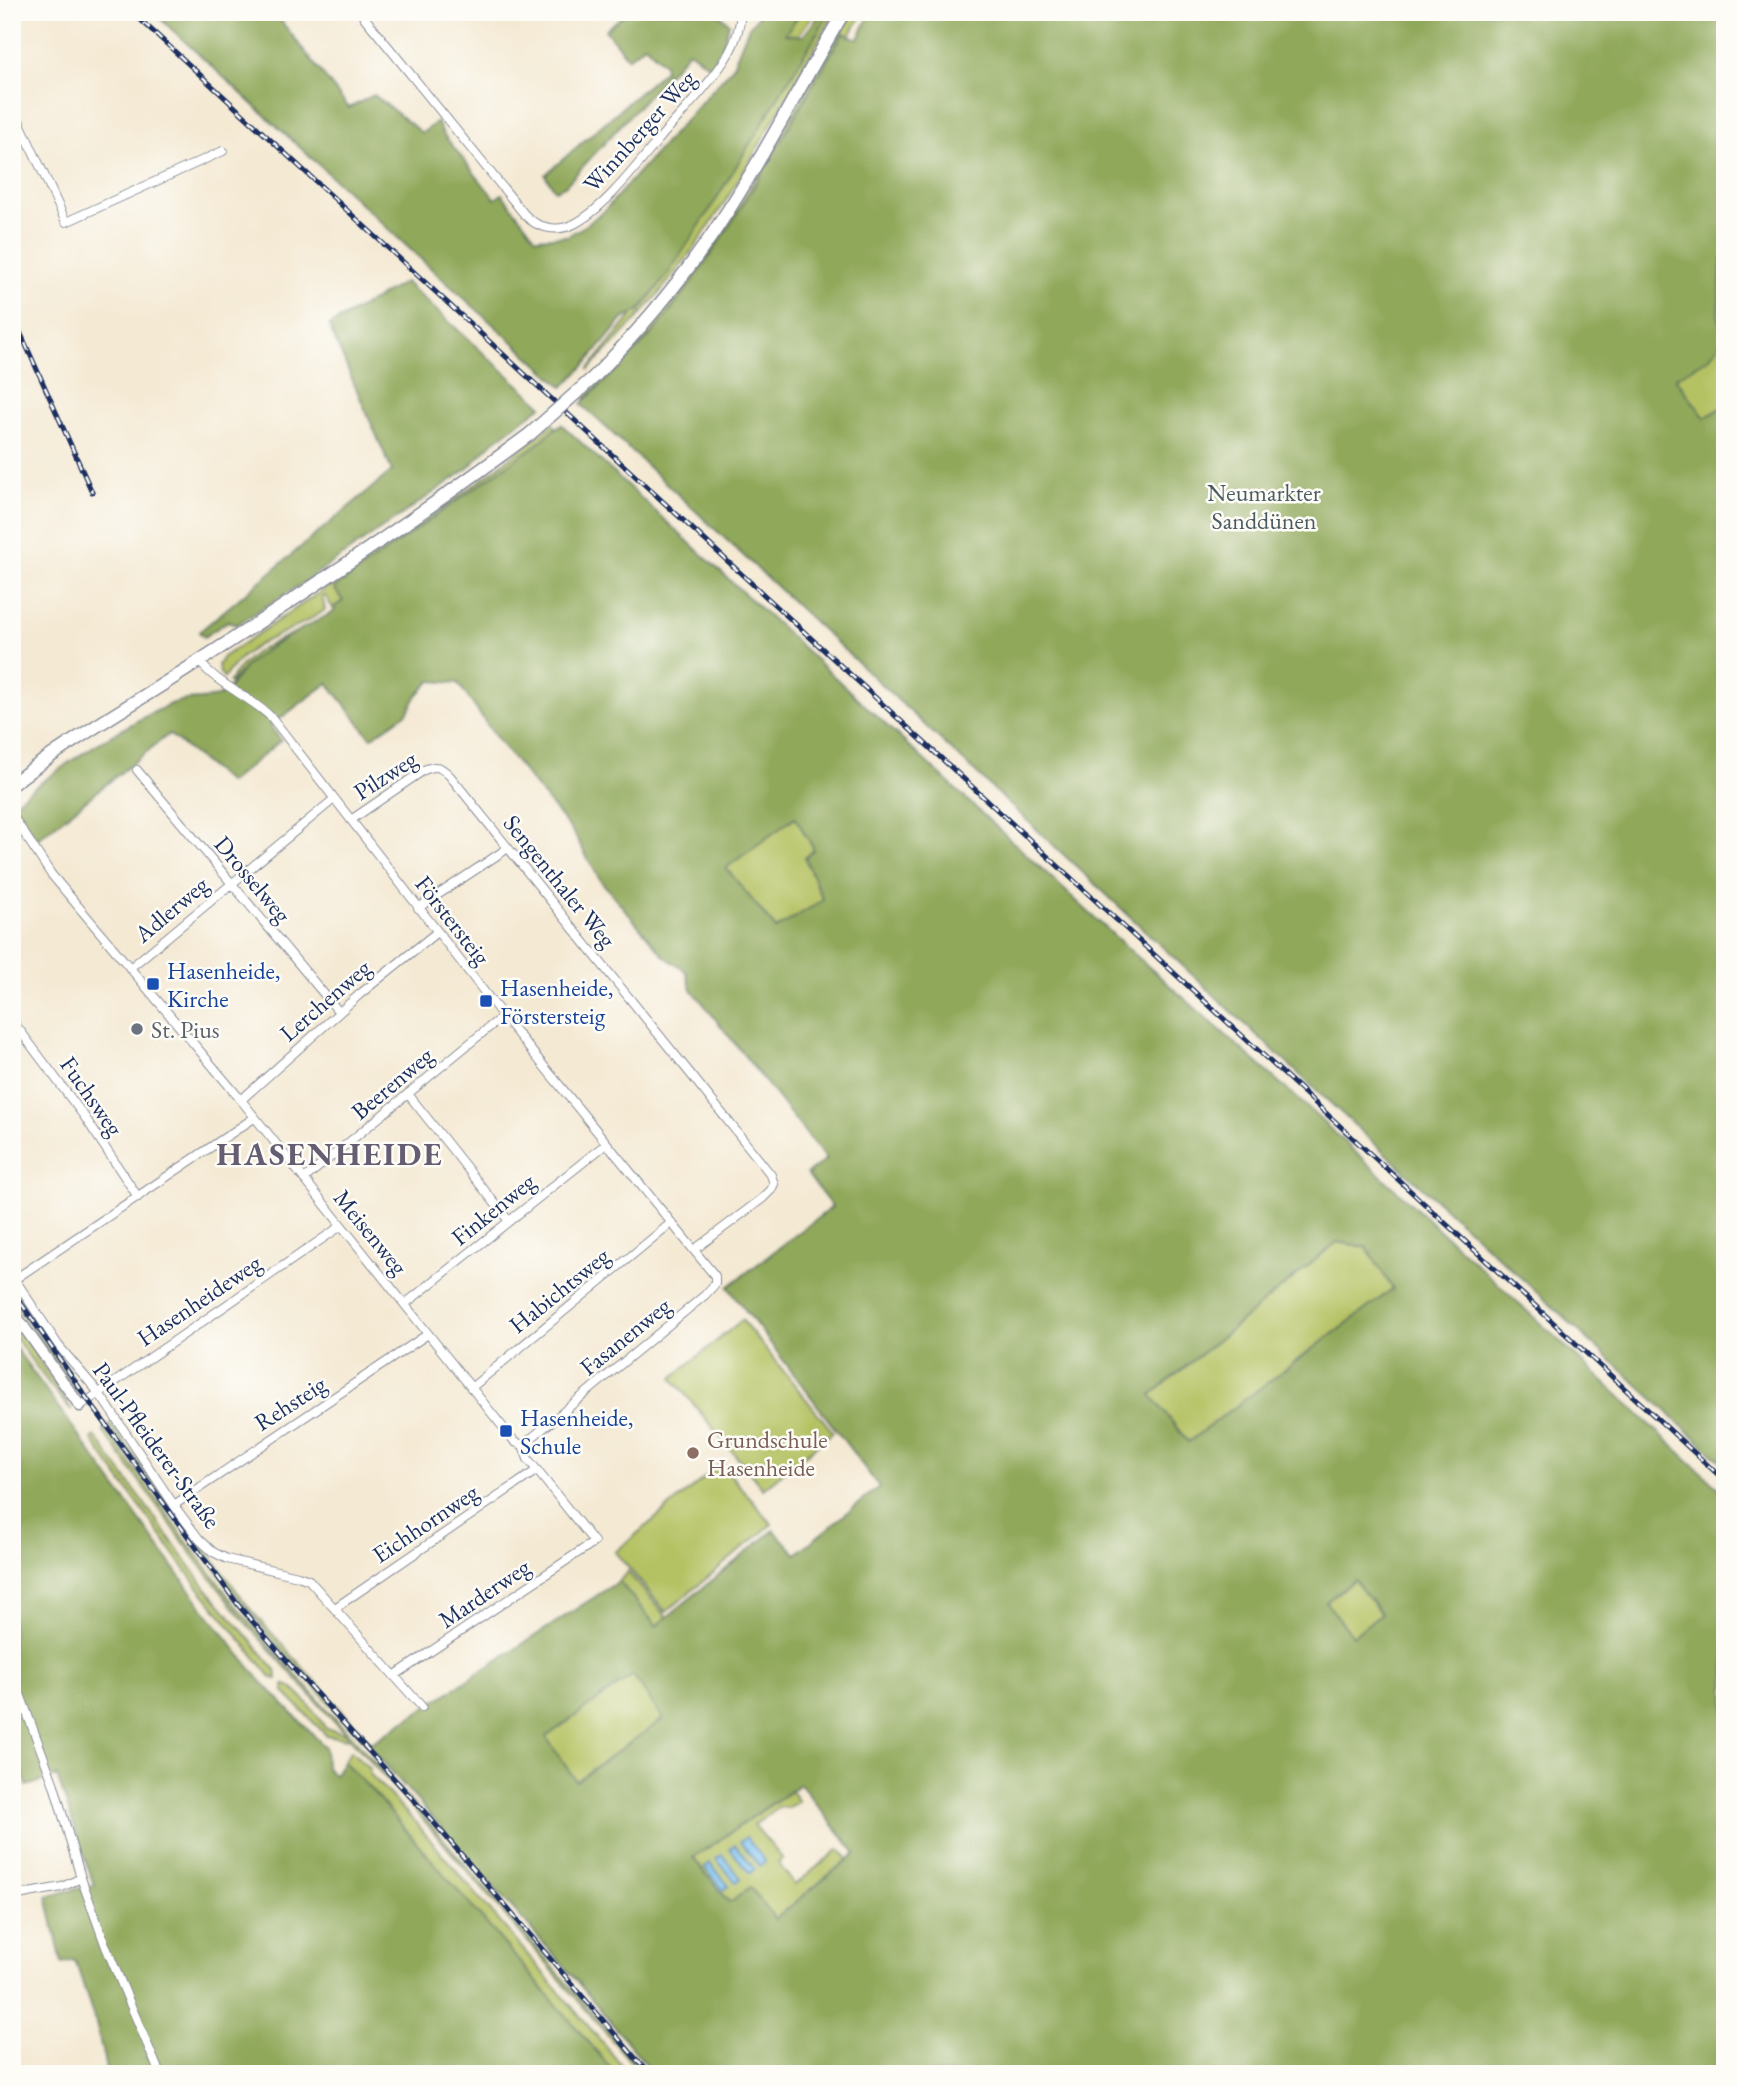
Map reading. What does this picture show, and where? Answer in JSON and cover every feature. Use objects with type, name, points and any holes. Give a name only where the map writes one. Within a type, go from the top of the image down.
[{"type":"main road","points":[[12,784],[60,748],[332,575],[530,433],[594,377],[670,291],[702,250],[759,161],[844,12]]},
{"type":"street","name":"Winnberger Weg","points":[[360,12],[529,220],[547,227],[568,226],[586,217],[609,195],[715,73],[733,44],[741,12]]},
{"type":"street","points":[[12,106],[66,222],[223,151]]},
{"type":"street","name":"Förstersteig","points":[[199,661],[213,677],[268,714],[503,1016],[713,1273],[716,1281]]},
{"type":"street","name":"Pilzweg","points":[[351,820],[424,770],[433,766],[440,768]]},
{"type":"street","name":"Sengenthaler Weg","points":[[440,768],[450,776],[771,1175],[774,1186],[762,1198],[694,1250]]},
{"type":"street","name":"Drosselweg","points":[[137,769],[339,1012]]},
{"type":"street","name":"Adlerweg","points":[[130,968],[334,799]]},
{"type":"street","name":"Meisenweg","points":[[12,815],[51,874],[241,1100],[515,1442],[523,1445],[526,1455],[594,1542]]},
{"type":"street","points":[[418,908],[508,848]]},
{"type":"street","name":"Lerchenweg","points":[[241,1100],[339,1012],[437,932]]},
{"type":"street","name":"Beerenweg","points":[[304,1179],[503,1016]]},
{"type":"street","name":"Fuchsweg","points":[[12,1020],[83,1116],[138,1197]]},
{"type":"street","points":[[408,1094],[509,1221]]},
{"type":"street","points":[[14,1277],[254,1118]]},
{"type":"street","name":"Finkenweg","points":[[405,1304],[606,1144]]},
{"type":"street","name":"Habichtsweg","points":[[471,1388],[671,1223]]},
{"type":"street","name":"Hasenheideweg","points":[[80,1406],[341,1226]]},
{"type":"street","name":"Paul-Pfleiderer-Straße","points":[[14,1277],[58,1345],[99,1393],[199,1539],[217,1555],[304,1578],[314,1585],[422,1707]]},
{"type":"street","name":"Fasanenweg","points":[[523,1445],[705,1295],[716,1281]]},
{"type":"street","points":[[12,1310],[80,1406]]},
{"type":"street","name":"Rehsteig","points":[[174,1505],[428,1334]]},
{"type":"street","name":"Eichhornweg","points":[[335,1608],[537,1470]]},
{"type":"street","name":"Marderweg","points":[[394,1676],[594,1542]]},
{"type":"street","points":[[12,1673],[54,1785],[81,1878],[106,1947],[160,2074]]},
{"type":"street","points":[[12,1896],[62,1887],[81,1878]]},
{"type":"green space","points":[[153,12],[274,12],[349,108],[374,95],[422,133],[437,122],[443,134],[495,199],[502,194],[536,238],[567,236],[604,211],[732,68],[748,29],[761,12],[801,12],[785,34],[803,36],[822,12],[830,12],[668,274],[640,310],[623,319],[563,387]]},
{"type":"green space","points":[[628,12],[716,12],[729,23],[722,48],[711,67],[689,51],[565,186],[555,190],[545,175],[665,70],[664,64],[645,45],[628,58],[605,30]]},
{"type":"green space","points":[[801,12],[815,12],[798,36],[785,34]]},
{"type":"green space","points":[[830,12],[836,12],[735,185],[699,241],[646,308],[588,370],[634,313],[640,310],[691,238]]},
{"type":"green space","points":[[853,12],[863,12],[850,36],[844,33],[739,212],[695,277],[659,325],[624,363],[584,398],[655,321],[706,256],[745,196]]},
{"type":"green space","name":"Neumarkter Sanddünen","points":[[871,12],[1725,12],[1725,256],[1722,259],[1718,318],[1725,338],[1709,358],[1675,378],[1705,418],[1725,405],[1725,1465],[1276,1053],[581,404],[641,345],[686,290],[757,182],[843,33],[858,39]]},
{"type":"green space","points":[[1725,256],[1725,337],[1718,318],[1722,259]]},
{"type":"green space","points":[[405,282],[542,406],[494,441],[466,470],[300,585],[236,625],[228,621],[204,637],[199,632],[392,471],[329,326]]},
{"type":"green space","points":[[1725,338],[1725,405],[1705,418],[1675,377],[1709,358]]},
{"type":"green space","points":[[553,424],[556,428],[537,444],[334,588],[343,601],[333,608],[325,596],[322,596],[325,610],[258,645],[245,654],[224,678],[220,673],[218,665],[223,657],[432,515]]},
{"type":"green space","points":[[561,424],[1124,945],[1298,1099],[1725,1494],[1725,2074],[654,2074],[570,1973],[368,1745],[619,1581],[656,1626],[774,1530],[796,1554],[879,1487],[728,1287],[832,1207],[807,1174],[826,1159],[691,988],[686,971],[664,956],[600,880],[573,832],[497,739],[458,683],[431,681],[417,695],[407,713],[371,738],[328,683],[270,726],[281,740],[229,783],[169,734],[35,841],[24,820],[12,810],[12,805],[73,760],[137,721],[177,702],[213,698],[223,693],[247,665],[261,654],[335,611],[333,608],[343,601],[334,588],[537,444]],"holes":[[[795,817],[814,849],[805,858],[823,900],[776,929],[726,868]],[[1337,1242],[1366,1247],[1393,1289],[1188,1442],[1151,1395]],[[1354,1580],[1381,1613],[1353,1636],[1326,1602]],[[633,1675],[663,1719],[576,1781],[546,1737]],[[800,1784],[856,1853],[775,1919],[750,1887],[730,1903],[693,1858]]]},
{"type":"green space","points":[[305,628],[265,651],[229,682],[253,655]]},
{"type":"green space","points":[[795,817],[814,849],[805,858],[823,900],[776,929],[725,868]]},
{"type":"green space","points":[[1337,1242],[1366,1247],[1393,1289],[1188,1442],[1151,1395]]},
{"type":"green space","points":[[12,1296],[80,1393],[75,1391],[12,1301]]},
{"type":"green space","points":[[12,1319],[72,1410],[22,1346],[12,1330]]},
{"type":"green space","points":[[742,1320],[833,1432],[763,1489],[672,1378]]},
{"type":"green space","points":[[12,1343],[200,1604],[260,1680],[325,1747],[326,1768],[334,1775],[343,1761],[373,1792],[616,2074],[107,2074],[97,2027],[75,1960],[62,1963],[47,1896],[94,1885],[57,1776],[27,1786],[12,1740]]},
{"type":"green space","points":[[111,1423],[188,1531],[211,1556],[251,1610],[371,1743],[368,1745],[276,1644],[228,1586],[108,1425]]},
{"type":"green space","points":[[105,1427],[237,1607],[428,1821],[645,2074],[641,2074],[426,1823],[246,1623],[103,1431]]},
{"type":"green space","points":[[95,1436],[206,1588],[276,1670],[277,1679],[272,1678],[195,1583],[94,1443],[92,1439]]},
{"type":"green space","points":[[721,1464],[772,1524],[666,1612],[615,1552]]},
{"type":"green space","points":[[628,1572],[667,1617],[656,1626],[619,1581]]},
{"type":"green space","points":[[1354,1579],[1381,1614],[1353,1636],[1325,1602]]},
{"type":"green space","points":[[633,1675],[664,1719],[576,1781],[545,1737]]},
{"type":"green space","points":[[284,1684],[301,1696],[325,1728],[343,1733],[347,1739],[326,1735],[284,1692]]},
{"type":"green space","points":[[351,1751],[370,1769],[369,1773],[415,1822],[629,2074],[616,2074],[373,1792],[343,1761]]},
{"type":"green space","points":[[791,1791],[799,1802],[787,1808],[779,1807],[754,1825],[783,1859],[778,1863],[795,1885],[839,1849],[848,1859],[775,1919],[730,1903],[693,1858]],"holes":[[[721,1855],[740,1878],[736,1882],[717,1859]]]},
{"type":"water","points":[[746,1837],[765,1861],[760,1866],[740,1842]]},
{"type":"water","points":[[735,1845],[755,1869],[750,1873],[730,1849]]},
{"type":"water","points":[[722,1855],[741,1878],[736,1882],[716,1859]]},
{"type":"water","points":[[710,1863],[729,1886],[723,1890],[705,1867]]},
{"type":"railway","points":[[132,12],[1725,1481]]},
{"type":"railway","points":[[12,314],[92,492]]},
{"type":"railway","points":[[12,1290],[88,1400],[239,1606],[430,1818],[649,2074]]},
{"type":"place","name":"Hasenheide, Kirche","points":[[153,984]]},
{"type":"place","name":"Hasenheide, Förstersteig","points":[[486,1001]]},
{"type":"place","name":"St. Pius","points":[[137,1029]]},
{"type":"place","name":"Hasenheide, Schule","points":[[506,1431]]},
{"type":"place","name":"Grundschule Hasenheide","points":[[693,1453]]},
{"type":"district","name":"HASENHEIDE","points":[[330,1154]]}]
